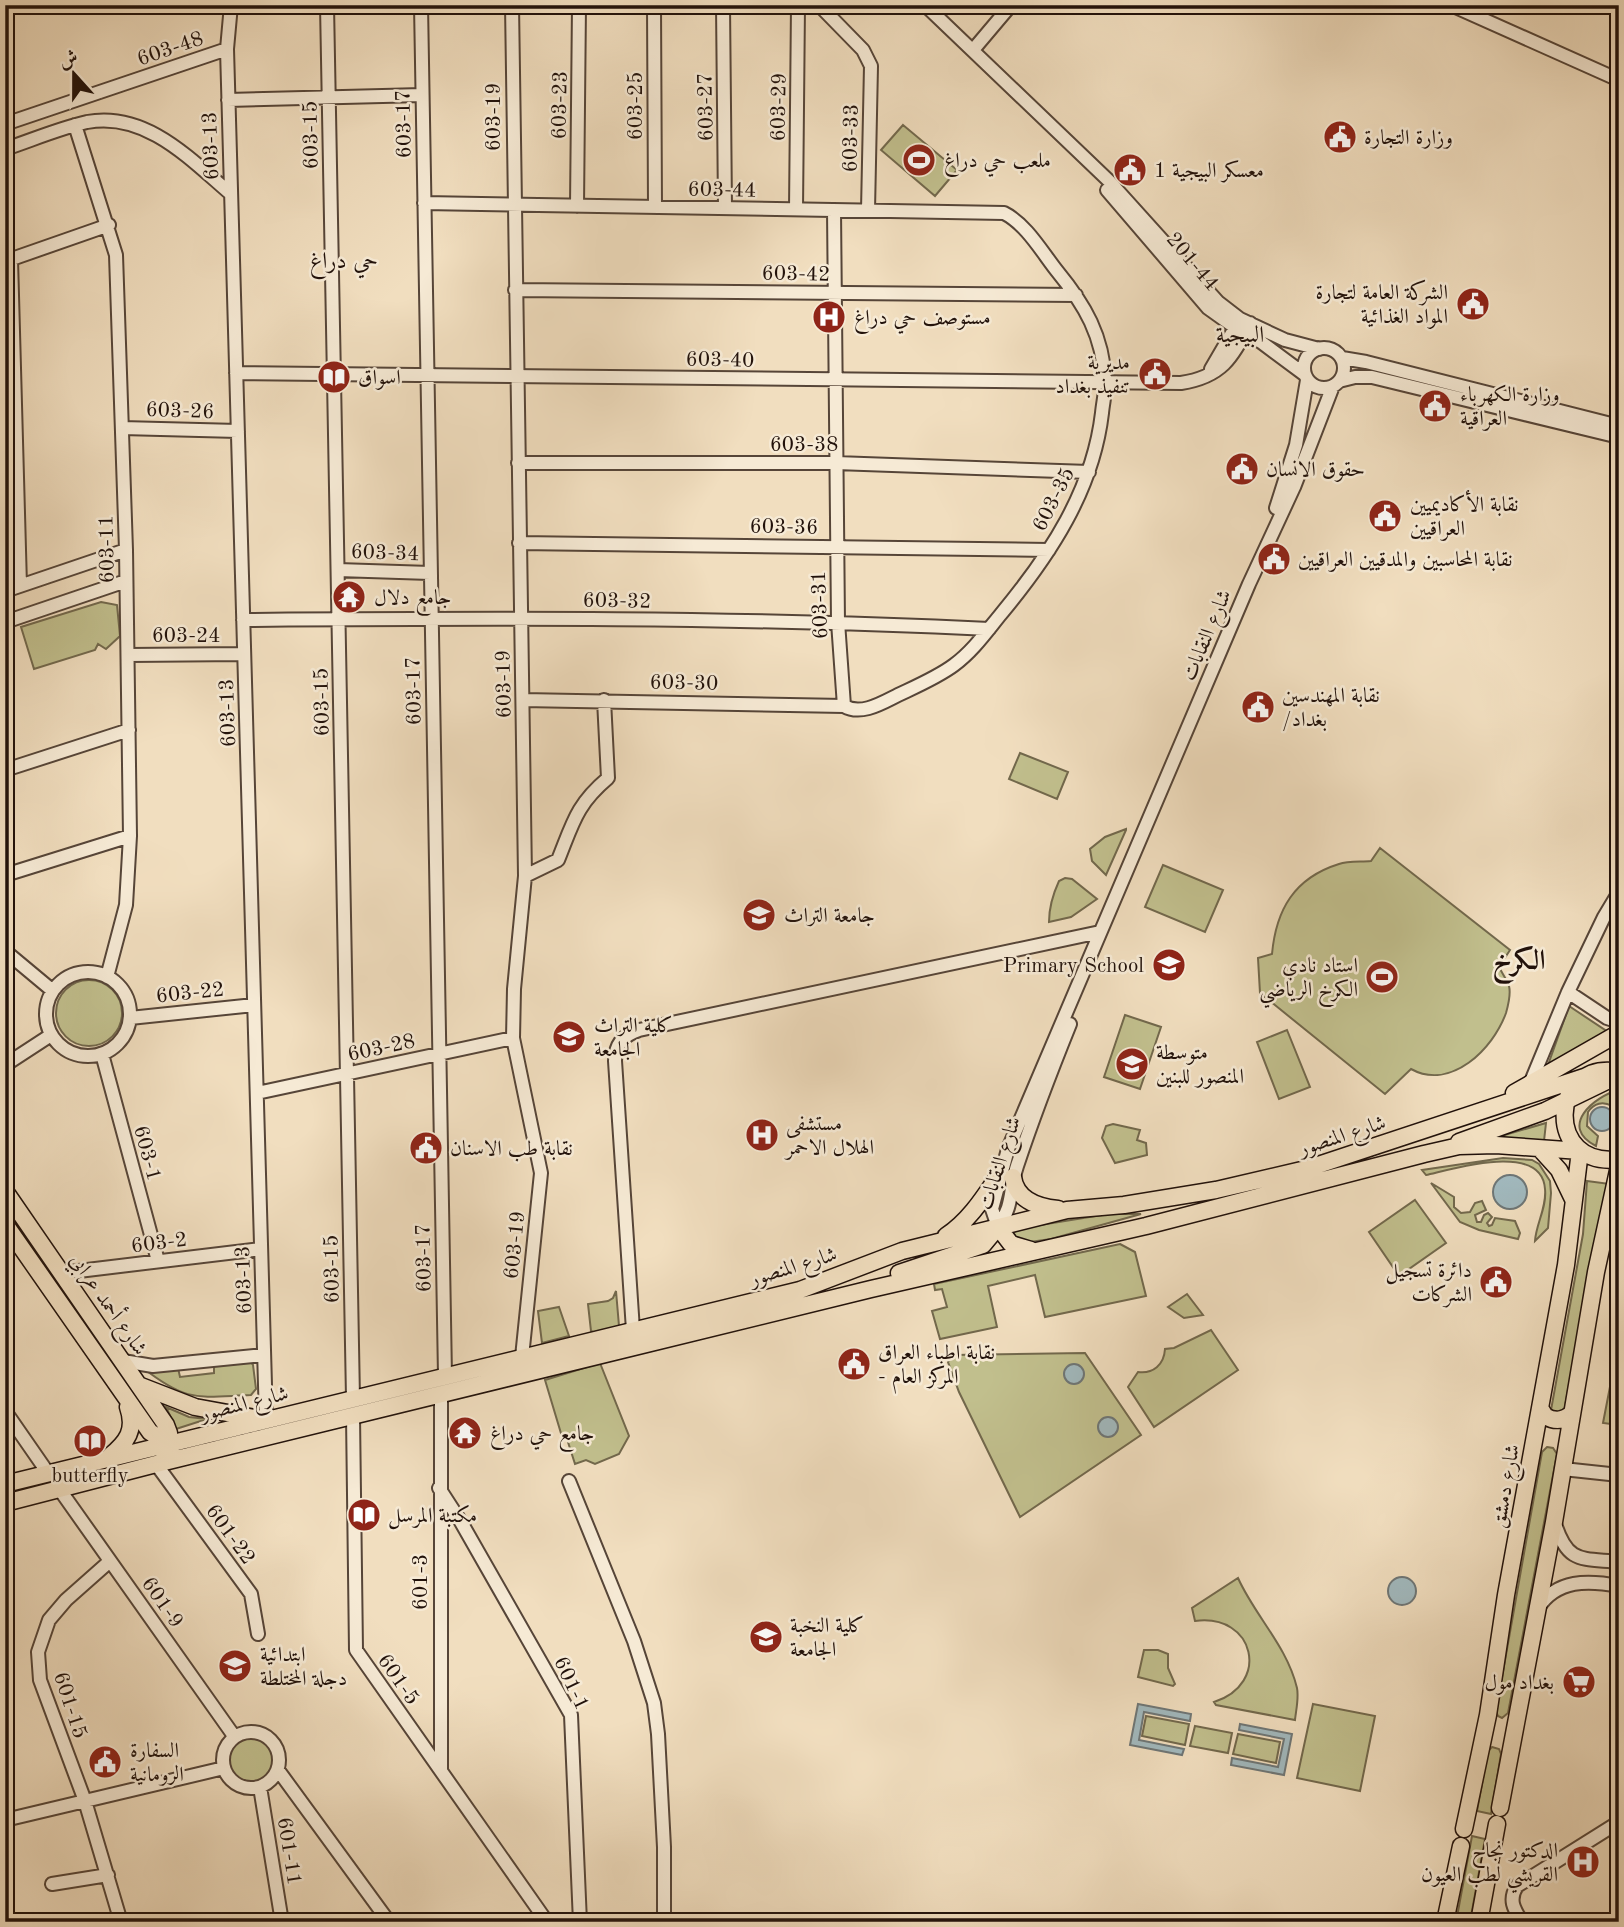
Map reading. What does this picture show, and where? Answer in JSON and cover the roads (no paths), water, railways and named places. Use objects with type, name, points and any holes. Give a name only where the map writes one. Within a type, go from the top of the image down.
[{"type":"main road","points":[[1480,1111],[1619,1033]]},
{"type":"main road","points":[[1619,1056],[1577,1083],[1565,1102],[1563,1115],[1570,1139],[1580,1151],[1597,1159],[1619,1159]]},
{"type":"main road","points":[[1593,1074],[1619,1073]]},
{"type":"main road","points":[[1424,1154],[1522,1120],[1565,1102],[1619,1073]]},
{"type":"main road","name":"شارع المنصور","points":[[5,1483],[800,1290],[872,1261],[1067,1210],[1124,1205],[1216,1190],[1306,1169],[1593,1074]]},
{"type":"main road","name":"شارع المنصور","points":[[5,1503],[838,1297],[1146,1226],[1459,1146],[1496,1145],[1580,1151]]},
{"type":"main road","points":[[1540,1149],[1559,1170],[1574,1203]]},
{"type":"main road","name":"شارع دمشق","points":[[1464,1829],[1490,1705],[1506,1595],[1566,1265],[1580,1151]]},
{"type":"main road","points":[[1578,1172],[1597,1159],[1619,1151]]},
{"type":"main road","points":[[1479,1922],[1554,1522],[1595,1272],[1615,1198],[1619,1166]]},
{"type":"main road","points":[[937,1242],[959,1228],[1006,1176],[1016,1191],[1029,1202],[1045,1208],[1067,1210]]},
{"type":"main road","name":"شارع أحمد عرابي","points":[[5,1192],[166,1425],[169,1433],[167,1444]]},
{"type":"main road","name":"شارع أحمد عرابي","points":[[5,1224],[150,1432],[167,1444],[194,1455]]},
{"type":"main road","points":[[838,1297],[914,1267],[983,1245],[998,1227],[1006,1241],[1014,1246],[1043,1250]]},
{"type":"main road","points":[[140,1385],[195,1407],[266,1420]]},
{"type":"main road","points":[[108,1458],[124,1444],[133,1426],[124,1395]]},
{"type":"main road","points":[[1541,1408],[1545,1416],[1557,1420],[1563,1420],[1572,1413]]},
{"type":"main road","points":[[1534,1443],[1552,1438],[1563,1444],[1564,1461]]},
{"type":"main road","points":[[156,1464],[162,1458],[167,1444]]},
{"type":"main road","points":[[1490,1705],[1494,1718],[1503,1723],[1513,1719],[1520,1707]]},
{"type":"main road","points":[[1481,1749],[1490,1739],[1498,1738],[1506,1742],[1511,1755]]},
{"type":"main road","points":[[1445,1922],[1461,1846]]},
{"type":"street","name":"603-13","points":[[231,5],[227,49],[228,100],[266,1420]]},
{"type":"street","name":"603-15","points":[[327,5],[353,1398]]},
{"type":"street","name":"603-17","points":[[421,5],[445,1376]]},
{"type":"street","name":"603-19","points":[[512,5],[524,876],[514,989],[513,1038],[541,1173],[522,1357]]},
{"type":"street","name":"603-23","points":[[577,206],[579,5]]},
{"type":"street","name":"603-25","points":[[654,5],[655,207]]},
{"type":"street","name":"603-27","points":[[723,5],[725,208]]},
{"type":"street","name":"603-29","points":[[796,209],[799,5]]},
{"type":"street","name":"603-33","points":[[819,5],[863,50],[871,65],[868,210]]},
{"type":"street","name":"201-44","points":[[925,5],[1073,149],[1200,299],[1218,316],[1319,349]]},
{"type":"street","points":[[973,50],[1011,5]]},
{"type":"street","points":[[1451,5],[1619,80]]},
{"type":"street","name":"603-48","points":[[6,123],[227,49]]},
{"type":"street","points":[[228,100],[422,95]]},
{"type":"street","points":[[40,113],[47,135]]},
{"type":"street","points":[[5,149],[75,125],[107,120],[128,123],[148,130],[182,152],[231,194]]},
{"type":"street","name":"603-11","points":[[75,125],[117,255],[127,581],[130,836],[126,905],[107,977]]},
{"type":"street","name":"603-44","points":[[424,203],[994,212],[1004,214],[1017,222]]},
{"type":"street","name":"603-31","points":[[834,210],[838,622],[844,706]]},
{"type":"street","name":"603-35","points":[[844,706],[856,710],[868,708],[934,676],[970,652],[1021,590],[1049,550],[1068,519],[1089,472],[1100,427],[1105,382],[1094,328],[1076,295],[1017,222]]},
{"type":"street","points":[[20,586],[11,481],[8,260],[108,225]]},
{"type":"street","name":"603-42","points":[[515,290],[1076,295]]},
{"type":"street","name":"201-44","points":[[1243,326],[1306,377]]},
{"type":"street","name":"603-40","points":[[236,373],[1181,383],[1203,380],[1221,367],[1237,349],[1243,326]]},
{"type":"street","points":[[1619,426],[1546,413],[1372,377],[1355,377],[1321,388],[1306,377],[1306,358],[1319,349],[1333,350],[1342,358],[1366,362],[1546,413],[1619,437]]},
{"type":"street","points":[[1336,383],[1344,370],[1342,358]]},
{"type":"street","name":"شارع النقابات","points":[[1249,584],[1254,563],[1279,502],[1296,445],[1306,377]]},
{"type":"street","name":"شارع النقابات","points":[[998,1227],[992,1209],[1006,1176],[1008,1149],[1249,584],[1294,487],[1336,383]]},
{"type":"street","name":"603-26","points":[[122,428],[238,431]]},
{"type":"street","name":"603-38","points":[[518,463],[836,463],[1089,472]]},
{"type":"street","name":"603-36","points":[[519,542],[1049,550]]},
{"type":"street","points":[[5,592],[126,550]]},
{"type":"street","name":"603-34","points":[[338,570],[430,573]]},
{"type":"street","points":[[5,622],[127,581]]},
{"type":"street","name":"603-32","points":[[243,620],[520,618],[838,622],[989,629]]},
{"type":"street","name":"603-24","points":[[128,655],[244,654]]},
{"type":"street","name":"603-30","points":[[523,700],[844,706]]},
{"type":"street","points":[[524,876],[558,860],[578,808],[591,792],[608,778],[604,700]]},
{"type":"street","points":[[5,770],[129,730]]},
{"type":"street","points":[[5,876],[130,836]]},
{"type":"street","points":[[1530,1084],[1568,992],[1619,892]]},
{"type":"street","points":[[633,1330],[615,1061],[617,1047],[625,1036],[639,1030],[811,992],[1100,932]]},
{"type":"street","points":[[5,951],[53,991]]},
{"type":"street","points":[[83,972],[107,977],[125,994],[129,1005],[130,1018],[121,1040],[102,1054],[87,1057],[73,1054],[60,1046],[51,1035],[46,1013],[53,991],[61,982],[83,972]]},
{"type":"street","points":[[1568,992],[1607,1018],[1619,1022]]},
{"type":"street","name":"603-22","points":[[130,1018],[254,1005]]},
{"type":"street","points":[[5,1065],[51,1035]]},
{"type":"street","name":"603-28","points":[[257,1093],[513,1038]]},
{"type":"street","name":"603-1","points":[[102,1054],[158,1261]]},
{"type":"street","name":"603-2","points":[[62,1273],[261,1249]]},
{"type":"street","points":[[123,1361],[153,1366],[264,1355]]},
{"type":"street","name":"601-3","points":[[440,1771],[441,1394]]},
{"type":"street","points":[[5,1411],[48,1473]]},
{"type":"street","name":"601-5","points":[[353,1416],[356,1650],[547,1922]]},
{"type":"street","points":[[1564,1461],[1619,1475]]},
{"type":"street","name":"601-22","points":[[156,1464],[251,1594],[258,1634]]},
{"type":"street","points":[[569,1481],[634,1641],[654,1703],[664,1847],[664,1922]]},
{"type":"street","name":"601-1","points":[[439,1488],[461,1521],[571,1715],[580,1922]]},
{"type":"street","name":"601-9","points":[[60,1490],[234,1736]]},
{"type":"street","points":[[1554,1522],[1564,1548],[1571,1554],[1581,1558],[1619,1562]]},
{"type":"street","name":"601-15","points":[[110,1561],[66,1600],[49,1620],[38,1652],[40,1680],[85,1801],[121,1922]]},
{"type":"street","points":[[1538,1608],[1552,1592],[1562,1586],[1582,1582],[1619,1586]]},
{"type":"street","points":[[251,1731],[269,1737],[279,1752],[278,1770],[268,1783],[260,1787],[245,1788],[232,1781],[223,1768],[224,1750],[234,1736],[251,1731]]},
{"type":"street","points":[[5,1820],[223,1768]]},
{"type":"street","points":[[278,1770],[389,1922]]},
{"type":"street","name":"601-11","points":[[260,1787],[282,1922]]},
{"type":"street","points":[[1522,1922],[1511,1897],[1517,1886],[1619,1822]]},
{"type":"street","points":[[52,1884],[108,1875]]},
{"type":"water","points":[[1602,1107],[1611,1110],[1614,1119],[1611,1128],[1602,1131],[1593,1128],[1590,1119],[1593,1110]]},
{"type":"water","points":[[1510,1175],[1522,1180],[1527,1192],[1522,1204],[1510,1209],[1498,1204],[1493,1192],[1498,1180]]},
{"type":"water","points":[[1074,1364],[1081,1367],[1084,1374],[1081,1381],[1074,1384],[1067,1381],[1064,1374],[1067,1367]]},
{"type":"water","points":[[1108,1417],[1115,1420],[1118,1427],[1115,1434],[1108,1437],[1101,1434],[1098,1427],[1101,1420]]},
{"type":"water","points":[[1402,1577],[1412,1581],[1416,1591],[1412,1601],[1402,1605],[1392,1601],[1388,1591],[1392,1581]]},
{"type":"water","points":[[1138,1704],[1191,1714],[1190,1721],[1144,1712],[1139,1740],[1184,1749],[1182,1755],[1130,1745]]},
{"type":"water","points":[[1240,1724],[1292,1734],[1284,1775],[1231,1765],[1232,1758],[1278,1767],[1284,1739],[1239,1730]]},
{"type":"place","name":"وزارة التجارة","points":[[1340,137]]},
{"type":"place","name":"ملعب حي دراغ","points":[[919,160]]},
{"type":"place","name":"معسكر البيجية 1","points":[[1130,170]]},
{"type":"place","name":"الشركة العامة لتجارة المواد الغذائية","points":[[1473,304]]},
{"type":"place","name":"مستوصف حي دراغ","points":[[829,317]]},
{"type":"place","name":"مديرية تنفيذ بغداد","points":[[1155,374]]},
{"type":"place","name":"اسواق","points":[[334,377]]},
{"type":"place","name":"وزارة الكهرباء العراقية","points":[[1435,406]]},
{"type":"place","name":"حقوق الانسان","points":[[1242,469]]},
{"type":"place","name":"نقابة الأكاديميين العراقيين","points":[[1385,516]]},
{"type":"place","name":"نقابة المحاسبين والمدقيين العراقيين","points":[[1274,559]]},
{"type":"place","name":"جامع دلال","points":[[349,597]]},
{"type":"place","name":"نقابة المهندسين /بغداد","points":[[1258,707]]},
{"type":"place","name":"جامعة التراث","points":[[759,915]]},
{"type":"place","name":"Primary School","points":[[1169,965]]},
{"type":"place","name":"استاد نادي الكرخ الرياضي","points":[[1382,977]]},
{"type":"place","name":"كلية التراث الجامعة","points":[[569,1037]]},
{"type":"place","name":"متوسطة المنصور للبنين","points":[[1132,1064]]},
{"type":"place","name":"مستشفى الهلال الاحمر","points":[[762,1135]]},
{"type":"place","name":"نقابة طب الاسنان","points":[[426,1148]]},
{"type":"place","name":"دائرة تسجيل الشركات","points":[[1496,1282]]},
{"type":"place","name":"نقابة اطباء العراق - المركز العام","points":[[854,1364]]},
{"type":"place","name":"جامع حي دراغ","points":[[465,1433]]},
{"type":"place","name":"butterfly","points":[[90,1441]]},
{"type":"place","name":"مكتبة المرسل","points":[[364,1515]]},
{"type":"place","name":"كلية النخبة الجامعة","points":[[766,1637]]},
{"type":"place","name":"ابتدائية دجلة المختلطة","points":[[235,1666]]},
{"type":"place","name":"بغداد مول","points":[[1579,1682]]},
{"type":"place","name":"السفارة الرومانية","points":[[105,1762]]},
{"type":"place","name":"الدكتور نجاح القريشي لطب العيون","points":[[1583,1862]]},
{"type":"district","name":"حي دراغ","points":[[344,260]]},
{"type":"district","name":"البيجية","points":[[1240,334]]},
{"type":"district","name":"الكرخ","points":[[1519,959]]}]
